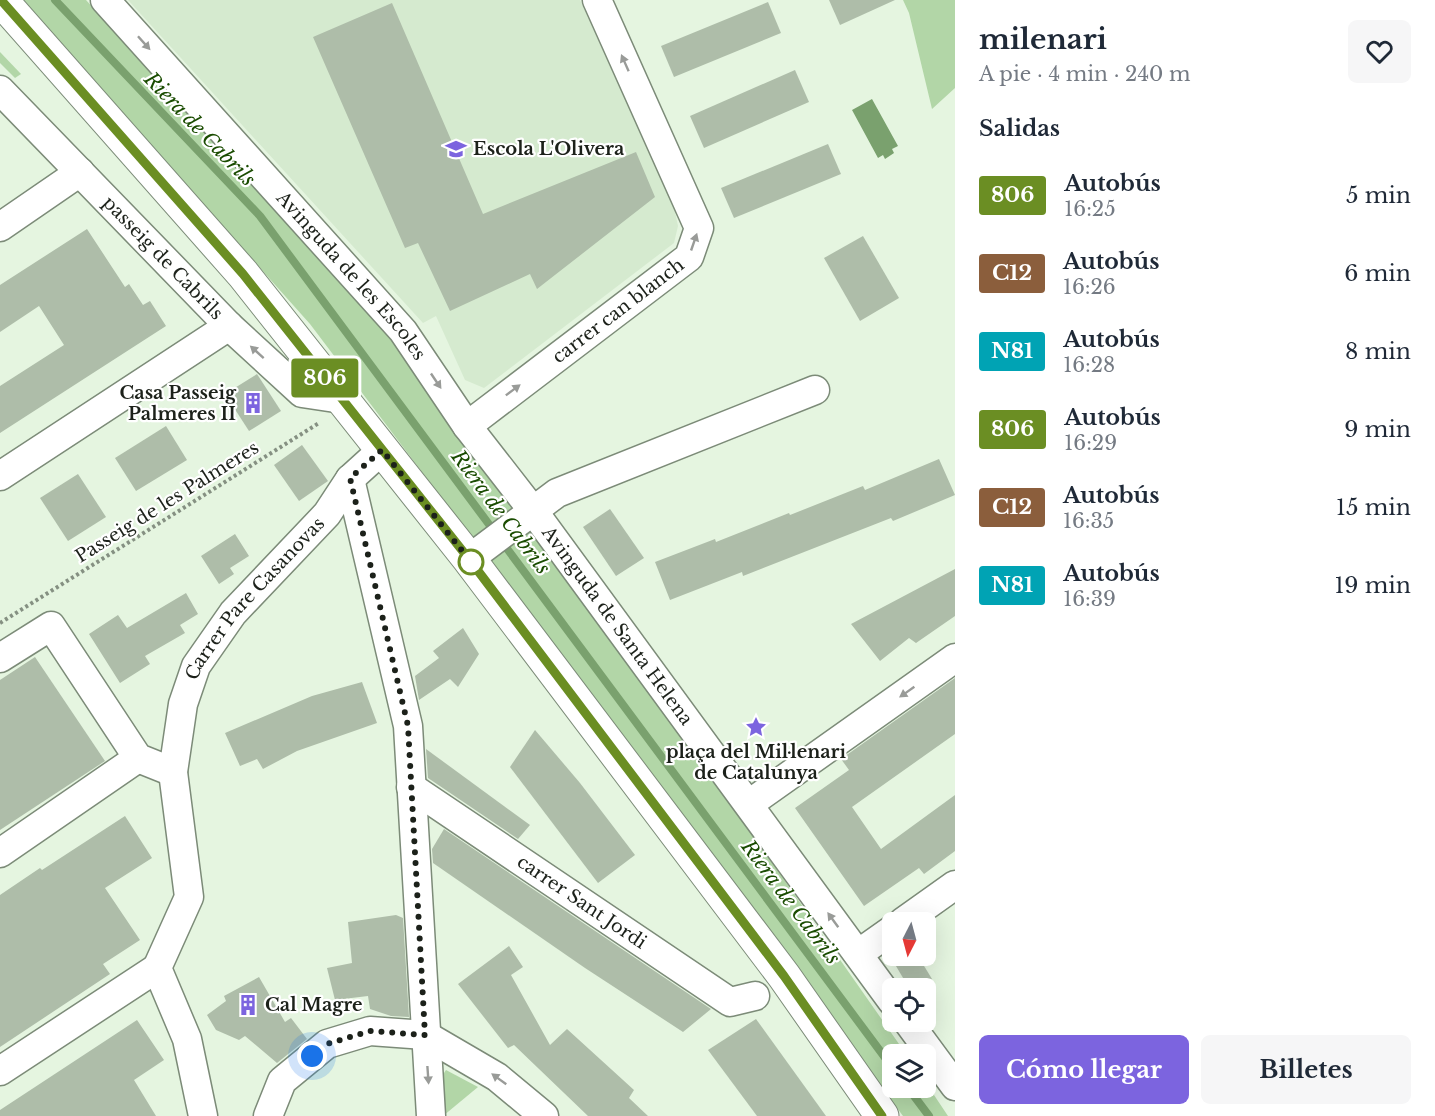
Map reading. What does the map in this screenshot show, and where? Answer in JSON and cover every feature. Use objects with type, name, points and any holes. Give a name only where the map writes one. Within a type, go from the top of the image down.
[{"type":"street","points":[[1,0],[243,274],[382,450],[475,555],[784,976],[882,1116]]},
{"type":"street","name":"Avinguda de les Escoles","points":[[105,0],[403,331],[529,516]]},
{"type":"street","name":"carrer can blanch","points":[[467,426],[689,257],[699,228],[597,0]]},
{"type":"street","points":[[0,23],[46,68],[99,111]]},
{"type":"street","name":"passeig de Cabrils","points":[[0,90],[229,326],[303,393],[342,399]]},
{"type":"street","points":[[0,227],[80,172]]},
{"type":"street","points":[[0,476],[229,326]]},
{"type":"street","points":[[475,555],[557,493],[815,390]]},
{"type":"street","name":"Carrer Pare Casanovas","points":[[173,772],[183,704],[196,666],[233,613],[327,514],[350,478],[382,450]]},
{"type":"street","points":[[350,478],[408,726],[431,1116]]},
{"type":"street","name":"Avinguda de Santa Helena","points":[[529,516],[748,804],[882,987]]},
{"type":"street","points":[[0,658],[51,627],[138,758],[173,772],[189,897],[157,968],[0,1071]]},
{"type":"street","points":[[748,804],[955,658]]},
{"type":"street","points":[[0,853],[138,758]]},
{"type":"street","name":"carrer Sant Jordi","points":[[411,787],[730,1002],[755,996]]},
{"type":"street","points":[[917,912],[955,885]]},
{"type":"street","points":[[858,954],[882,937]]},
{"type":"street","points":[[157,968],[187,1040],[203,1116]]},
{"type":"street","points":[[268,1116],[282,1081],[327,1044],[370,1031],[425,1035],[497,1077],[544,1116]]},
{"type":"street","points":[[915,1032],[955,1086]]},
{"type":"path","name":"Passeig de les Palmeres","points":[[0,623],[332,415],[342,399]]},
{"type":"shaded area","points":[[21,0],[86,0],[400,343],[757,841],[882,1020],[882,1032],[891,1032],[899,1044],[882,1044],[882,1087],[698,837],[310,324]]},
{"type":"shaded area","name":"Escola L'Olivera","points":[[128,0],[580,0],[674,207],[678,226],[674,243],[484,388],[465,380],[436,316],[423,323]]},
{"type":"shaded area","points":[[903,0],[955,0],[955,88],[932,109],[909,13]]},
{"type":"shaded area","points":[[0,52],[21,74],[15,78],[0,63]]},
{"type":"shaded area","points":[[872,99],[898,146],[892,149],[894,153],[885,159],[883,155],[878,158],[852,110]]},
{"type":"shaded area","points":[[446,1070],[478,1087],[443,1116],[442,1076]]},
{"type":"shaded area","points":[[890,1098],[936,1098],[948,1116],[903,1116]]},
{"type":"building","points":[[829,0],[895,0],[840,25]]},
{"type":"building","points":[[768,2],[781,33],[674,77],[661,46]]},
{"type":"building","points":[[392,3],[483,214],[636,152],[655,197],[537,289],[530,274],[450,311],[418,243],[405,248],[313,37]]},
{"type":"building","points":[[795,70],[809,102],[704,148],[690,116]]},
{"type":"building","points":[[828,144],[841,174],[734,218],[721,188]]},
{"type":"building","points":[[87,229],[125,287],[129,284],[143,305],[150,301],[166,326],[0,433],[0,386],[64,345],[39,306],[0,332],[0,285]]},
{"type":"building","points":[[863,236],[899,298],[860,321],[824,258]]},
{"type":"building","name":"Casa Passeig Palmeres II","points":[[257,374],[281,411],[249,431],[225,394]]},
{"type":"building","points":[[166,426],[187,460],[136,491],[115,458]]},
{"type":"building","points":[[302,445],[328,481],[299,501],[274,465]]},
{"type":"building","points":[[939,459],[955,495],[893,521],[891,518],[743,576],[742,572],[670,600],[655,562],[715,539],[716,542],[789,513],[790,515],[863,486],[865,490]]},
{"type":"building","points":[[78,474],[106,517],[68,541],[40,498]]},
{"type":"building","points":[[610,509],[644,558],[616,576],[583,527]]},
{"type":"building","points":[[235,534],[249,556],[230,568],[234,574],[219,584],[201,556]]},
{"type":"building","points":[[955,569],[955,616],[916,643],[909,638],[880,661],[851,624]]},
{"type":"building","points":[[186,593],[198,614],[180,625],[185,633],[145,656],[150,664],[120,683],[89,634],[118,615],[127,628]]},
{"type":"building","points":[[463,628],[479,654],[458,687],[450,679],[419,700],[415,676],[439,658],[433,651]]},
{"type":"building","points":[[35,657],[105,761],[0,830],[0,680]]},
{"type":"building","points":[[955,678],[955,734],[852,807],[881,849],[955,795],[955,851],[924,874],[919,868],[864,906],[795,808],[849,770],[841,759]]},
{"type":"building","points":[[362,682],[377,723],[297,751],[263,769],[257,759],[240,766],[225,733],[312,696]]},
{"type":"building","points":[[535,730],[580,783],[635,855],[598,883],[510,767]]},
{"type":"building","points":[[426,749],[530,825],[518,839],[428,778]]},
{"type":"building","points":[[125,816],[152,858],[105,888],[140,940],[103,964],[110,974],[0,1047],[0,895]]},
{"type":"building","points":[[444,829],[711,1009],[683,1032],[585,968],[433,863],[432,849]]},
{"type":"building","points":[[396,915],[403,918],[409,1017],[391,1016],[370,1009],[368,996],[335,1000],[327,968],[352,963],[348,922]]},
{"type":"building","points":[[509,946],[523,967],[511,975],[550,1045],[567,1029],[634,1090],[629,1098],[648,1116],[588,1116],[514,1045],[508,1048],[458,984]]},
{"type":"building","points":[[896,966],[924,966],[931,978],[903,978]]},
{"type":"building","points":[[259,977],[285,1022],[291,1018],[307,1039],[277,1063],[245,1036],[239,1040],[216,1030],[207,1015],[226,1001],[224,996]]},
{"type":"building","points":[[756,1019],[826,1116],[757,1116],[708,1050]]},
{"type":"building","points":[[137,1020],[164,1060],[134,1080],[156,1116],[0,1116],[0,1110]]},
{"type":"waterway","name":"Riera de Cabrils","points":[[55,0],[260,216],[882,1054]]},
{"type":"waterway","name":"Riera de Cabrils","points":[[916,1098],[929,1116]]},
{"type":"bus line","name":"806","points":[[1,0],[243,274],[469,559],[784,976],[882,1116]]},
{"type":"place","name":"Escola L'Olivera","points":[[456,149]]},
{"type":"place","name":"Casa Passeig Palmeres II","points":[[253,403]]},
{"type":"place","name":"plaça del Mil·lenari de Catalunya","points":[[756,727]]},
{"type":"place","name":"Cal Magre","points":[[248,1005]]},
{"type":"route","points":[[312,1056],[327,1044],[370,1031],[425,1035],[408,726],[350,478],[382,450],[471,562]]}]
